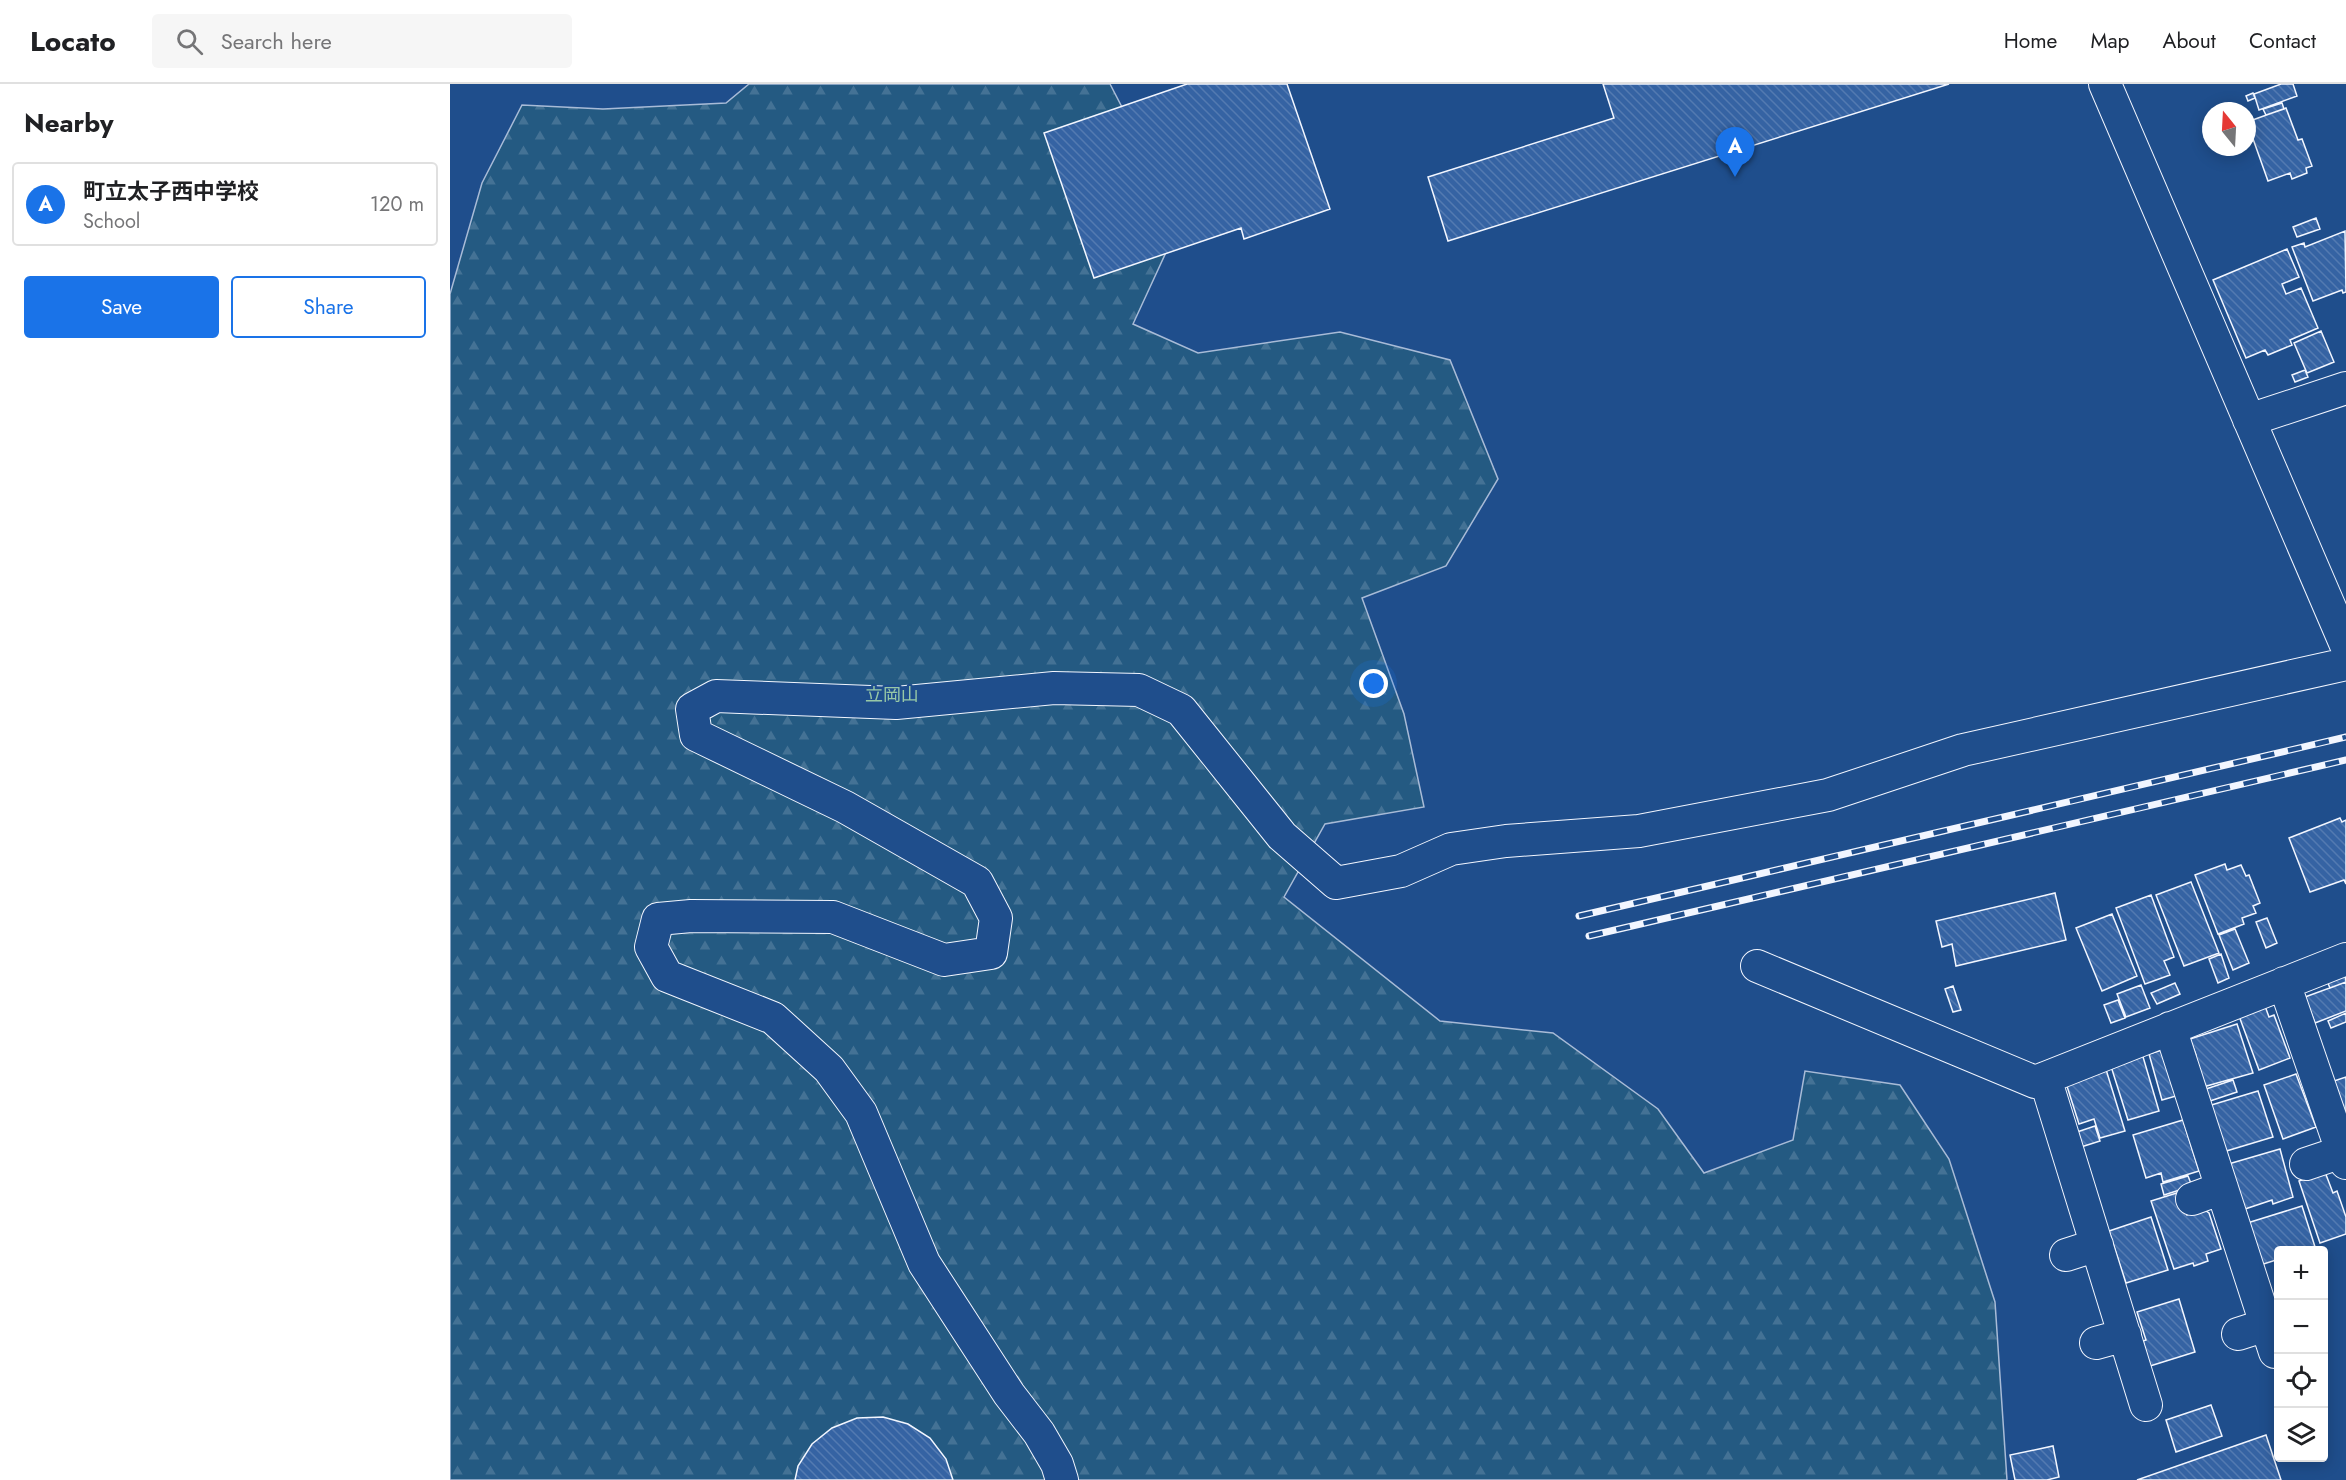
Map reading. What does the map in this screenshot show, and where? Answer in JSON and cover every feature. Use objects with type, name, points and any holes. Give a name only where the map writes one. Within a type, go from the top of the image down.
[{"type":"street","points":[[2106,84],[2346,645]]},
{"type":"street","points":[[2249,420],[2346,388]]},
{"type":"street","points":[[1062,1480],[1057,1464],[1039,1433],[1010,1394],[924,1263],[861,1113],[829,1069],[773,1018],[667,976],[651,947],[658,919],[691,916],[833,917],[944,960],[991,953],[996,918],[977,882],[845,807],[696,735],[692,709],[716,696],[896,703],[1054,688],[1139,690],[1181,710],[1282,836],[1336,883],[1401,871],[1451,849],[1639,831],[1828,795],[1963,750],[2346,664]]},
{"type":"street","points":[[1757,966],[2035,1082],[2346,959]]},
{"type":"street","points":[[2284,983],[2344,1157],[2306,1164]]},
{"type":"street","points":[[2170,1028],[2222,1188],[2260,1337]]},
{"type":"street","points":[[2045,1078],[2097,1245],[2110,1339],[2146,1405]]},
{"type":"street","points":[[2192,1199],[2222,1188]]},
{"type":"street","points":[[2066,1255],[2097,1245]]},
{"type":"green space","name":"立岡山","points":[[749,84],[1110,84],[1125,113],[1168,248],[1133,324],[1198,353],[1340,332],[1450,360],[1498,479],[1446,566],[1362,598],[1404,714],[1424,807],[1325,824],[1284,897],[1440,1021],[1553,1033],[1658,1109],[1704,1173],[1793,1140],[1805,1071],[1900,1085],[1949,1159],[1995,1302],[2007,1480],[450,1480],[450,294],[482,183],[522,105],[603,109],[726,103]]},
{"type":"building","points":[[1187,84],[1287,84],[1330,209],[1244,239],[1241,228],[1094,278],[1044,133]]},
{"type":"building","points":[[1603,84],[1949,84],[1448,241],[1428,177],[1614,118]]},
{"type":"building","points":[[2281,84],[2293,84],[2297,96],[2259,110],[2254,94]]},
{"type":"building","points":[[2253,93],[2255,98],[2248,101],[2246,96]]},
{"type":"building","points":[[2282,103],[2284,109],[2266,115],[2263,109]]},
{"type":"building","points":[[2286,108],[2298,140],[2302,139],[2312,166],[2306,168],[2307,173],[2292,179],[2290,173],[2268,181],[2256,147],[2256,119]]},
{"type":"building","points":[[2316,218],[2320,229],[2297,237],[2293,227]]},
{"type":"building","points":[[2345,231],[2346,292],[2343,293],[2342,290],[2313,301],[2292,247],[2304,243],[2305,247]]},
{"type":"building","points":[[2287,249],[2299,277],[2282,284],[2286,294],[2301,288],[2318,328],[2290,340],[2292,345],[2268,355],[2265,350],[2246,358],[2213,280]]},
{"type":"building","points":[[2321,331],[2334,362],[2307,373],[2294,343]]},
{"type":"building","points":[[2305,370],[2308,377],[2295,382],[2292,375]]},
{"type":"building","points":[[2340,818],[2342,822],[2346,820],[2346,884],[2344,880],[2310,892],[2289,838]]},
{"type":"building","points":[[2225,864],[2227,870],[2241,865],[2246,876],[2249,875],[2260,903],[2253,906],[2256,913],[2242,918],[2244,924],[2218,934],[2195,875]]},
{"type":"building","points":[[2191,882],[2219,953],[2184,966],[2156,895]]},
{"type":"building","points":[[2055,893],[2066,940],[1956,966],[1952,944],[1942,947],[1936,921]]},
{"type":"building","points":[[2151,895],[2174,957],[2164,961],[2170,975],[2145,984],[2116,908]]},
{"type":"building","points":[[2112,914],[2137,976],[2102,991],[2076,928]]},
{"type":"building","points":[[2267,918],[2277,943],[2266,948],[2256,922]]},
{"type":"building","points":[[2235,929],[2249,963],[2233,970],[2219,935]]},
{"type":"building","points":[[2221,954],[2229,978],[2218,983],[2209,959]]},
{"type":"building","points":[[2345,975],[2346,982],[2330,988],[2327,981]]},
{"type":"building","points":[[2346,982],[2346,1011],[2315,1023],[2305,997]]},
{"type":"building","points":[[2175,983],[2180,994],[2157,1004],[2151,993]]},
{"type":"building","points":[[2141,985],[2150,1008],[2126,1017],[2117,994]]},
{"type":"building","points":[[1953,986],[1961,1010],[1953,1012],[1945,989]]},
{"type":"building","points":[[2118,1000],[2125,1018],[2111,1023],[2104,1005]]},
{"type":"building","points":[[2265,1006],[2269,1017],[2274,1015],[2290,1058],[2259,1070],[2239,1016]]},
{"type":"building","points":[[2346,1013],[2346,1022],[2331,1028],[2328,1021]]},
{"type":"building","points":[[2237,1024],[2253,1073],[2203,1087],[2192,1056],[2196,1055],[2190,1039]]},
{"type":"building","points":[[2141,1050],[2159,1111],[2128,1120],[2109,1060]]},
{"type":"building","points":[[2162,1050],[2176,1096],[2162,1100],[2149,1054]]},
{"type":"building","points":[[2104,1063],[2125,1131],[2100,1138],[2094,1119],[2079,1124],[2065,1080]]},
{"type":"building","points":[[2296,1074],[2316,1127],[2283,1139],[2264,1085]]},
{"type":"building","points":[[2346,1077],[2346,1117],[2334,1081]]},
{"type":"building","points":[[2233,1080],[2237,1092],[2207,1102],[2203,1090]]},
{"type":"building","points":[[2258,1091],[2273,1137],[2223,1152],[2208,1106]]},
{"type":"building","points":[[2183,1120],[2199,1171],[2163,1182],[2161,1173],[2146,1178],[2133,1135]]},
{"type":"building","points":[[2095,1126],[2100,1141],[2081,1147],[2077,1132]]},
{"type":"building","points":[[2280,1149],[2293,1197],[2273,1204],[2272,1200],[2245,1209],[2225,1165]]},
{"type":"building","points":[[2325,1172],[2333,1193],[2337,1191],[2346,1217],[2346,1234],[2320,1243],[2299,1181]]},
{"type":"building","points":[[2188,1176],[2192,1186],[2164,1195],[2161,1184]]},
{"type":"building","points":[[2180,1192],[2187,1215],[2203,1209],[2209,1213],[2221,1249],[2206,1254],[2208,1261],[2174,1269],[2151,1201]]},
{"type":"building","points":[[2302,1206],[2315,1246],[2274,1246],[2274,1261],[2257,1266],[2244,1224]]},
{"type":"building","points":[[2151,1217],[2168,1270],[2126,1283],[2109,1231]]},
{"type":"building","points":[[2179,1299],[2195,1352],[2150,1366],[2143,1341],[2146,1340],[2137,1312]]},
{"type":"building","points":[[2211,1405],[2222,1436],[2176,1452],[2166,1420]]},
{"type":"building","points":[[883,1417],[908,1424],[930,1438],[946,1459],[953,1480],[795,1480],[798,1466],[812,1444],[832,1428],[857,1418]]},
{"type":"building","points":[[2266,1435],[2281,1480],[2137,1480]]},
{"type":"building","points":[[2053,1446],[2059,1477],[2047,1480],[2015,1480],[2010,1455]]},
{"type":"railway","points":[[1579,916],[2346,737]]},
{"type":"railway","points":[[1589,936],[2346,760]]},
{"type":"place","name":"町立太子西中学校","points":[[1735,177]]}]
